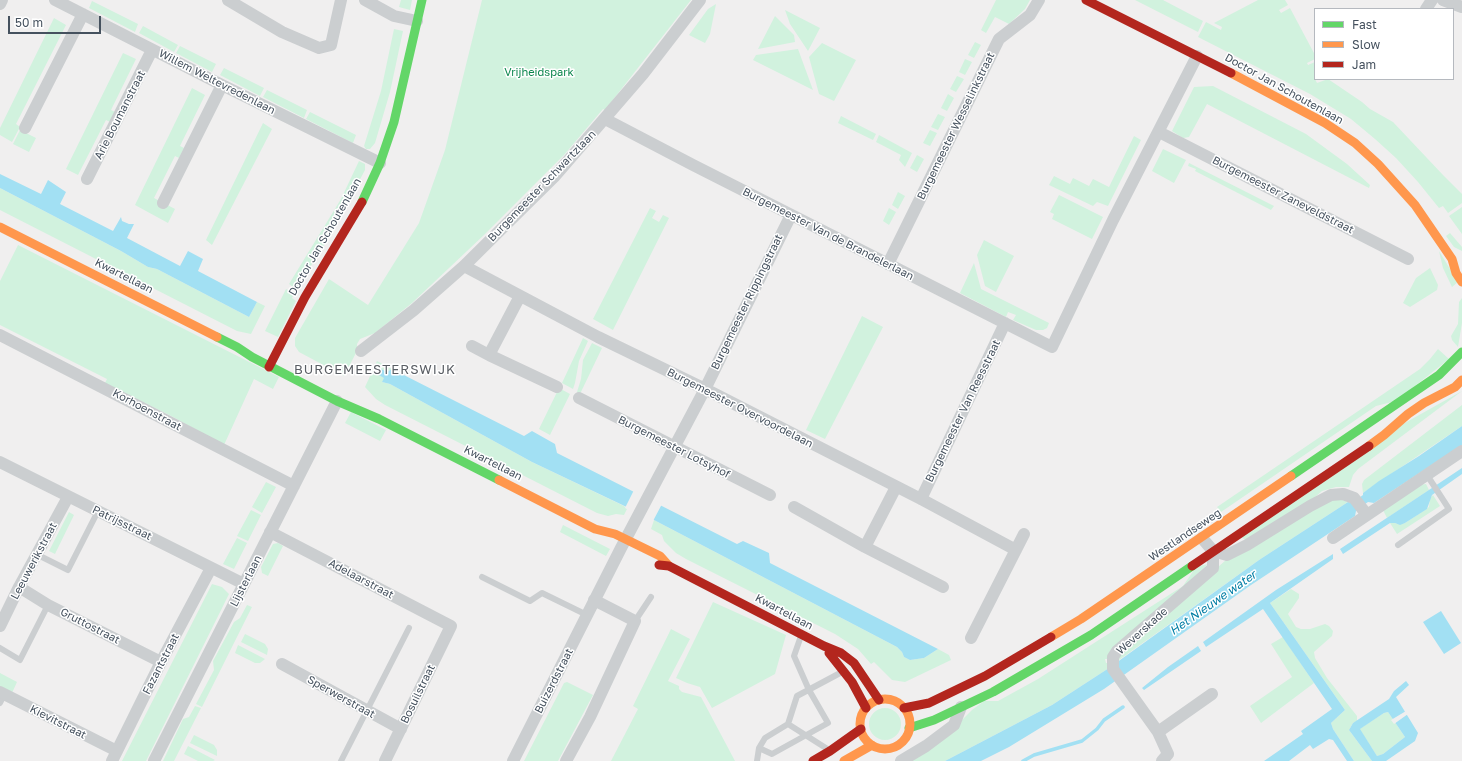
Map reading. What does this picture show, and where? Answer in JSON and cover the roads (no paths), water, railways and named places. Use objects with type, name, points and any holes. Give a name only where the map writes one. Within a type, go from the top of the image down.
[{"type":"street","points":[[0,4],[2,0]]},
{"type":"street","name":"Willem Weltevredenlaan","points":[[55,0],[152,50],[380,163]]},
{"type":"street","points":[[228,0],[282,32],[319,48],[331,45],[341,0]]},
{"type":"street","points":[[365,0],[394,16],[417,21]]},
{"type":"street","name":"Doctor Jan Schoutenlaan","points":[[269,366],[278,358],[305,297],[357,211],[380,163],[394,122],[422,0]]},
{"type":"street","name":"Burgemeester Schwartzlaan","points":[[361,351],[414,310],[464,266],[554,177],[643,74],[700,0]]},
{"type":"street","name":"Burgemeester Wesselinkstraat","points":[[888,264],[999,39],[1030,15],[1039,0]]},
{"type":"street","name":"Doctor Jan Schoutenlaan","points":[[1086,0],[1272,94],[1325,123],[1355,143],[1378,164],[1415,204],[1452,259],[1456,273],[1462,282]]},
{"type":"street","points":[[1443,0],[1462,7]]},
{"type":"street","points":[[25,128],[83,14]]},
{"type":"street","name":"Arie Boumanstraat","points":[[87,179],[152,50]]},
{"type":"street","points":[[1159,132],[1197,56]]},
{"type":"street","points":[[163,203],[222,85]]},
{"type":"street","name":"Burgemeester Van de Brandelerlaan","points":[[605,119],[692,165],[1052,346],[1113,220],[1159,132]]},
{"type":"street","name":"Burgemeester Zaneveldstraat","points":[[1159,132],[1408,259]]},
{"type":"street","name":"Burgemeester Rippingstraat","points":[[624,546],[634,524],[705,389],[791,215]]},
{"type":"street","name":"Kwartellaan","points":[[0,227],[237,347],[252,357],[337,401],[379,419],[596,529],[607,531],[624,546],[660,556],[669,566]]},
{"type":"street","name":"Doctor Jan Schoutenlaan","points":[[1452,259],[1462,264]]},
{"type":"street","name":"Burgemeester Overvoordelaan","points":[[464,266],[598,337],[705,389],[921,499],[1016,550]]},
{"type":"street","points":[[489,355],[520,296]]},
{"type":"street","name":"Burgemeester Van Reesstraat","points":[[921,499],[1005,323]]},
{"type":"street","name":"Korhoenstraat","points":[[0,335],[294,486]]},
{"type":"street","points":[[472,346],[557,388]]},
{"type":"street","name":"Kwartellaan","points":[[237,347],[255,349]]},
{"type":"street","points":[[264,352],[278,358]]},
{"type":"street","name":"Westlandseweg","points":[[904,708],[929,703],[985,676],[1081,619],[1433,380],[1462,352]]},
{"type":"street","points":[[909,728],[934,720],[993,692],[1091,635],[1384,435],[1408,414],[1424,403],[1455,387],[1462,380]]},
{"type":"street","name":"Burgemeester Lotsyhof","points":[[579,398],[770,495]]},
{"type":"street","name":"Kwartellaan","points":[[357,400],[379,419]]},
{"type":"street","name":"Lijsterlaan","points":[[154,761],[337,401]]},
{"type":"street","points":[[1333,538],[1361,506],[1430,480],[1462,451]]},
{"type":"street","name":"Patrijsstraat","points":[[0,462],[244,584]]},
{"type":"street","points":[[865,546],[896,487]]},
{"type":"street","points":[[1202,538],[1213,551],[1227,555],[1247,545],[1310,506],[1331,495],[1343,494],[1361,506]]},
{"type":"street","name":"Leeuwerikstraat","points":[[0,626],[19,587],[38,555],[68,497]]},
{"type":"street","points":[[794,507],[943,586]]},
{"type":"street","name":"Adelaarstraat","points":[[270,532],[451,626]]},
{"type":"street","points":[[971,638],[1024,534]]},
{"type":"street","name":"Buizerdstraat","points":[[513,761],[594,600],[624,546]]},
{"type":"street","name":"Weverskade","points":[[1168,759],[1158,732],[1116,673],[1113,656],[1213,568],[1213,551]]},
{"type":"street","name":"Kwartellaan","points":[[652,563],[669,566],[824,646],[841,653],[854,664],[879,700]]},
{"type":"street","name":"Fazantstraat","points":[[114,756],[161,662],[211,568]]},
{"type":"street","name":"Gruttostraat","points":[[19,587],[48,605],[161,662]]},
{"type":"street","points":[[566,761],[590,717],[635,621],[594,600]]},
{"type":"street","name":"Bosuilstraat","points":[[385,761],[451,626]]},
{"type":"street","name":"Kwartellaan","points":[[824,646],[844,671],[866,708]]},
{"type":"street","name":"Sperwerstraat","points":[[282,664],[401,729]]},
{"type":"street","points":[[1158,732],[1212,694]]},
{"type":"street","name":"Kievitstraat","points":[[1,697],[114,756]]},
{"type":"street","points":[[879,700],[890,700],[895,701],[904,708],[909,717],[909,728],[904,739],[895,746],[884,749],[872,745],[865,738],[861,729],[861,718],[866,708],[872,703],[879,700]]},
{"type":"street","points":[[901,761],[926,746],[954,725],[961,707]]},
{"type":"street","points":[[813,761],[861,729]]},
{"type":"street","points":[[844,761],[872,745]]},
{"type":"lane","points":[[1398,545],[1449,509],[1430,480]]},
{"type":"lane","points":[[38,555],[68,570],[98,512]]},
{"type":"lane","points":[[482,577],[530,601],[542,593],[587,615]]},
{"type":"lane","points":[[635,621],[651,597]]},
{"type":"lane","points":[[0,648],[20,660],[48,605]]},
{"type":"lane","points":[[341,761],[409,628]]},
{"type":"lane","points":[[759,748],[772,754],[828,723],[809,690],[794,656],[802,634]]},
{"type":"lane","points":[[757,761],[759,748],[765,738],[788,724],[797,696],[844,671],[854,664]]},
{"type":"lane","points":[[788,724],[830,751]]},
{"type":"water","points":[[0,174],[41,194],[48,180],[66,192],[60,204],[113,231],[121,217],[122,221],[129,224],[134,224],[127,238],[180,266],[188,251],[203,259],[198,271],[257,302],[249,317],[157,269],[148,267],[121,251],[0,188]]},
{"type":"water","points":[[381,369],[387,372],[392,369],[524,436],[532,431],[555,444],[557,453],[737,544],[743,541],[769,553],[770,563],[938,649],[924,658],[910,660],[904,657],[902,652],[897,647],[654,520],[532,462],[390,384],[382,382],[384,378],[379,375]]},
{"type":"water","name":"Het Nieuwe water","points":[[1462,426],[1462,445],[1374,503],[1368,502],[1356,511],[1355,516],[1251,585],[1104,689],[1009,747],[981,761],[945,761],[1052,705],[1109,668],[1259,560],[1348,502],[1352,503],[1379,481],[1419,456]]},
{"type":"water","points":[[1462,468],[1462,474],[1432,495],[1427,509],[1400,525],[1390,523],[1343,554],[1340,549]]},
{"type":"water","points":[[1333,554],[1333,559],[1270,603],[1345,710],[1331,723],[1333,729],[1354,761],[1347,761],[1333,740],[1329,739],[1313,749],[1310,745],[1289,761],[1264,761],[1303,734],[1301,731],[1332,709],[1263,609],[1206,647],[1203,642],[1276,590]]},
{"type":"water","points":[[1441,611],[1461,643],[1444,654],[1423,622]]},
{"type":"water","points":[[1198,646],[1201,651],[1144,690],[1142,688],[1168,667]]},
{"type":"water","points":[[1406,681],[1409,685],[1396,697],[1418,733],[1415,741],[1386,761],[1372,761],[1349,730],[1353,723],[1389,699],[1394,691]],"holes":[[[1388,712],[1405,737],[1383,754],[1377,756],[1360,729],[1384,713]]]},
{"type":"waterway","points":[[1023,761],[1034,755],[1082,741],[1097,729],[1104,720],[1123,707]]},
{"type":"district","name":"BURGEMEESTERSWIJK","points":[[375,370]]},
{"type":"park label","name":"Vrijheidspark","points":[[539,73]]}]
